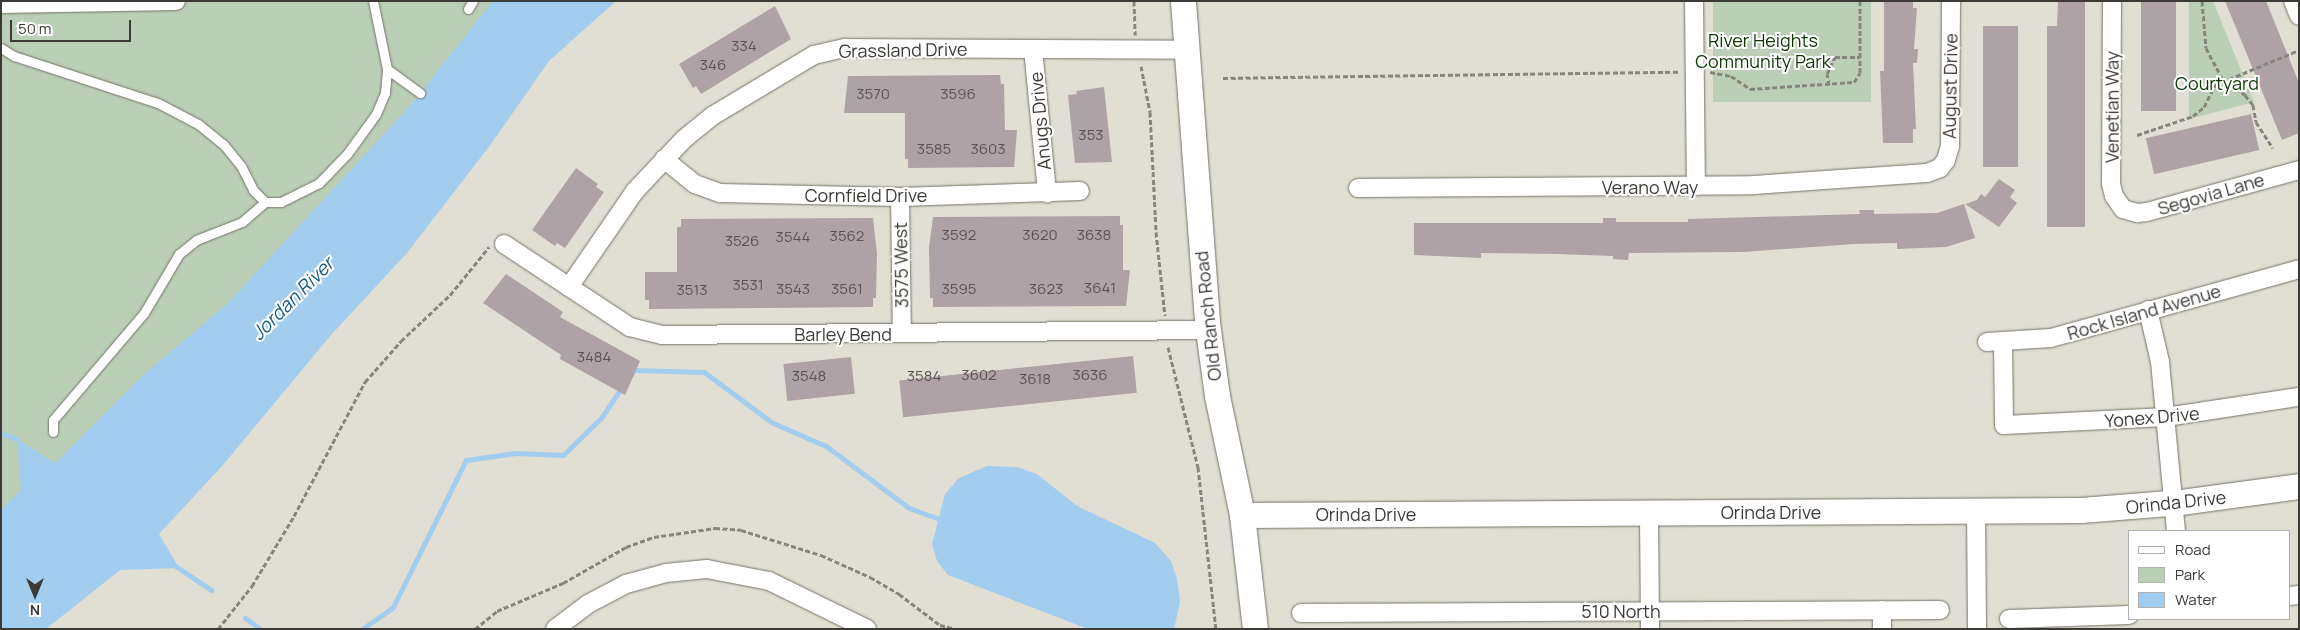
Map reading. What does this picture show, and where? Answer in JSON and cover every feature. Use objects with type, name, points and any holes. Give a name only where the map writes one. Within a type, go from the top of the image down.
[{"type":"street","points":[[1,4],[176,1]]},
{"type":"street","name":"Old Ranch Road","points":[[1183,1],[1185,50],[1208,330],[1216,396],[1242,515],[1255,629]]},
{"type":"street","points":[[1694,1],[1696,186]]},
{"type":"street","name":"August Drive","points":[[1940,168],[1946,160],[1950,146],[1951,1]]},
{"type":"street","name":"Venetian Way","points":[[2112,1],[2111,184],[2114,196],[2123,209]]},
{"type":"street","points":[[2293,1],[2299,16]]},
{"type":"street","name":"Grassland Drive","points":[[569,287],[634,191],[664,158],[714,115],[814,55],[845,48],[1185,50]]},
{"type":"street","name":"Anugs Drive","points":[[1033,49],[1047,193]]},
{"type":"street","name":"Cornfield Drive","points":[[664,158],[695,184],[720,193],[900,197],[1080,191]]},
{"type":"street","name":"Verano Way","points":[[1358,188],[1696,186],[1910,175],[1940,168]]},
{"type":"street","name":"Segovia Lane","points":[[2123,209],[2137,213],[2148,212],[2299,170]]},
{"type":"street","name":"3575 West","points":[[900,197],[902,333]]},
{"type":"street","name":"Barley Bend","points":[[504,244],[630,327],[646,333],[1208,330]]},
{"type":"street","name":"Rock Island Avenue","points":[[2004,425],[1995,342],[2051,338],[2299,269]]},
{"type":"street","points":[[2148,310],[2156,335],[2166,417],[2176,530]]},
{"type":"street","name":"Yonex Drive","points":[[2004,425],[2166,417],[2299,397]]},
{"type":"street","name":"Orinda Drive","points":[[1242,515],[2081,510],[2173,503],[2299,486]]},
{"type":"street","points":[[1976,511],[1977,629]]},
{"type":"street","points":[[1649,512],[1650,629]]},
{"type":"street","points":[[555,629],[588,604],[626,584],[666,572],[707,569],[769,581],[867,629]]},
{"type":"street","points":[[1882,610],[1882,629]]},
{"type":"street","name":"510 North","points":[[1301,613],[1365,621],[1650,611],[1940,610]]},
{"type":"street","points":[[2009,619],[2076,623],[2128,615]]},
{"type":"lane","points":[[53,432],[53,420],[144,313],[178,254],[196,240],[242,222],[265,202],[281,202],[319,183],[347,154],[376,114],[385,93],[387,69],[373,1]]},
{"type":"lane","points":[[1,48],[14,56],[158,103],[198,124],[224,145],[241,166],[253,190],[265,202]]},
{"type":"lane","points":[[387,69],[420,93]]},
{"type":"path","points":[[1134,1],[1134,30]]},
{"type":"path","points":[[1706,71],[1730,76],[1750,89],[1854,82],[1860,74],[1860,1]]},
{"type":"path","points":[[2202,1],[2206,48],[2223,80],[2245,95],[2253,105],[2256,122],[2273,148]]},
{"type":"path","points":[[2136,135],[2200,112],[2215,85],[2223,80],[2299,50]]},
{"type":"path","points":[[1829,85],[1829,66],[1835,58],[1860,58]]},
{"type":"path","points":[[1139,60],[1150,112],[1156,232],[1165,310]]},
{"type":"path","points":[[1222,78],[1680,72]]},
{"type":"path","points":[[218,629],[252,586],[285,531],[365,382],[401,341],[450,295],[485,251],[498,243],[504,244]]},
{"type":"path","points":[[1167,340],[1198,467],[1216,629]]},
{"type":"green space","points":[[1,1],[509,1],[243,313],[1,543]]},
{"type":"green space","name":"River Heights Community Park","points":[[1713,1],[1871,1],[1871,102],[1713,102]]},
{"type":"green space","name":"Courtyard","points":[[2189,1],[2213,1],[2254,102],[2189,119]]},
{"type":"water","name":"Jordan River","points":[[493,1],[616,1],[549,61],[491,144],[407,253],[331,335],[223,465],[159,534],[179,568],[120,570],[46,629],[1,629],[1,510],[21,490],[17,439],[55,463],[141,377],[228,303],[409,107]]},
{"type":"water","points":[[987,466],[1017,467],[1037,474],[1077,506],[1155,543],[1171,561],[1177,579],[1180,602],[1174,629],[1088,629],[948,575],[937,561],[932,544],[945,494],[959,478]]},
{"type":"building","points":[[1884,1],[1913,1],[1913,8],[1917,8],[1914,49],[1918,49],[1917,63],[1913,63],[1916,129],[1913,129],[1913,143],[1883,143],[1880,71],[1884,71]]},
{"type":"building","points":[[2058,1],[2085,1],[2085,227],[2047,227],[2047,26],[2057,26]]},
{"type":"building","points":[[2141,1],[2176,1],[2176,111],[2141,111]]},
{"type":"building","points":[[2225,1],[2266,1],[2299,83],[2299,133],[2282,140]]},
{"type":"building","points":[[775,6],[791,39],[701,94],[696,86],[693,88],[679,64]]},
{"type":"building","points":[[1983,26],[2018,26],[2018,167],[1983,167]]},
{"type":"building","points":[[1000,75],[1001,84],[1004,84],[1005,130],[1017,130],[1014,167],[908,168],[908,159],[905,159],[905,113],[844,113],[848,76]]},
{"type":"building","points":[[1104,87],[1112,162],[1075,163],[1068,95],[1077,94],[1076,91]]},
{"type":"building","points":[[2251,114],[2259,150],[2154,174],[2146,138]]},
{"type":"building","points":[[576,168],[598,184],[596,187],[604,192],[565,248],[557,243],[555,246],[532,230]]},
{"type":"building","points":[[1999,179],[2015,190],[2010,197],[2017,203],[1999,227],[1965,204],[1977,200],[1981,194],[1985,197]]},
{"type":"building","points":[[1964,204],[1975,238],[1946,247],[1897,249],[1897,243],[1854,244],[1743,252],[1629,253],[1628,260],[1613,259],[1613,256],[1556,254],[1481,253],[1481,258],[1414,255],[1414,223],[1603,223],[1603,218],[1616,218],[1616,222],[1688,222],[1688,219],[1860,214],[1859,210],[1874,210],[1874,214],[1937,213]]},
{"type":"building","points":[[1120,216],[1120,225],[1123,225],[1123,270],[1130,270],[1126,306],[933,307],[933,298],[930,298],[929,247],[933,217]]},
{"type":"building","points":[[873,218],[877,254],[876,298],[873,298],[873,307],[649,309],[649,300],[645,300],[645,272],[677,272],[677,227],[681,227],[681,219]]},
{"type":"building","points":[[506,274],[563,312],[560,317],[640,361],[625,395],[560,359],[561,355],[483,303]]},
{"type":"building","points":[[1133,356],[1137,393],[903,417],[899,381]]},
{"type":"building","points":[[851,357],[855,394],[787,401],[783,364]]},
{"type":"waterway","points":[[631,374],[634,370],[704,372],[773,423],[826,446],[909,508],[937,518]]},
{"type":"waterway","points":[[362,629],[393,607],[466,460],[516,453],[563,455],[601,418],[622,387]]},
{"type":"waterway","points":[[1,433],[17,439]]},
{"type":"waterway","points":[[174,565],[211,590]]},
{"type":"waterway","points":[[245,618],[260,629]]}]
